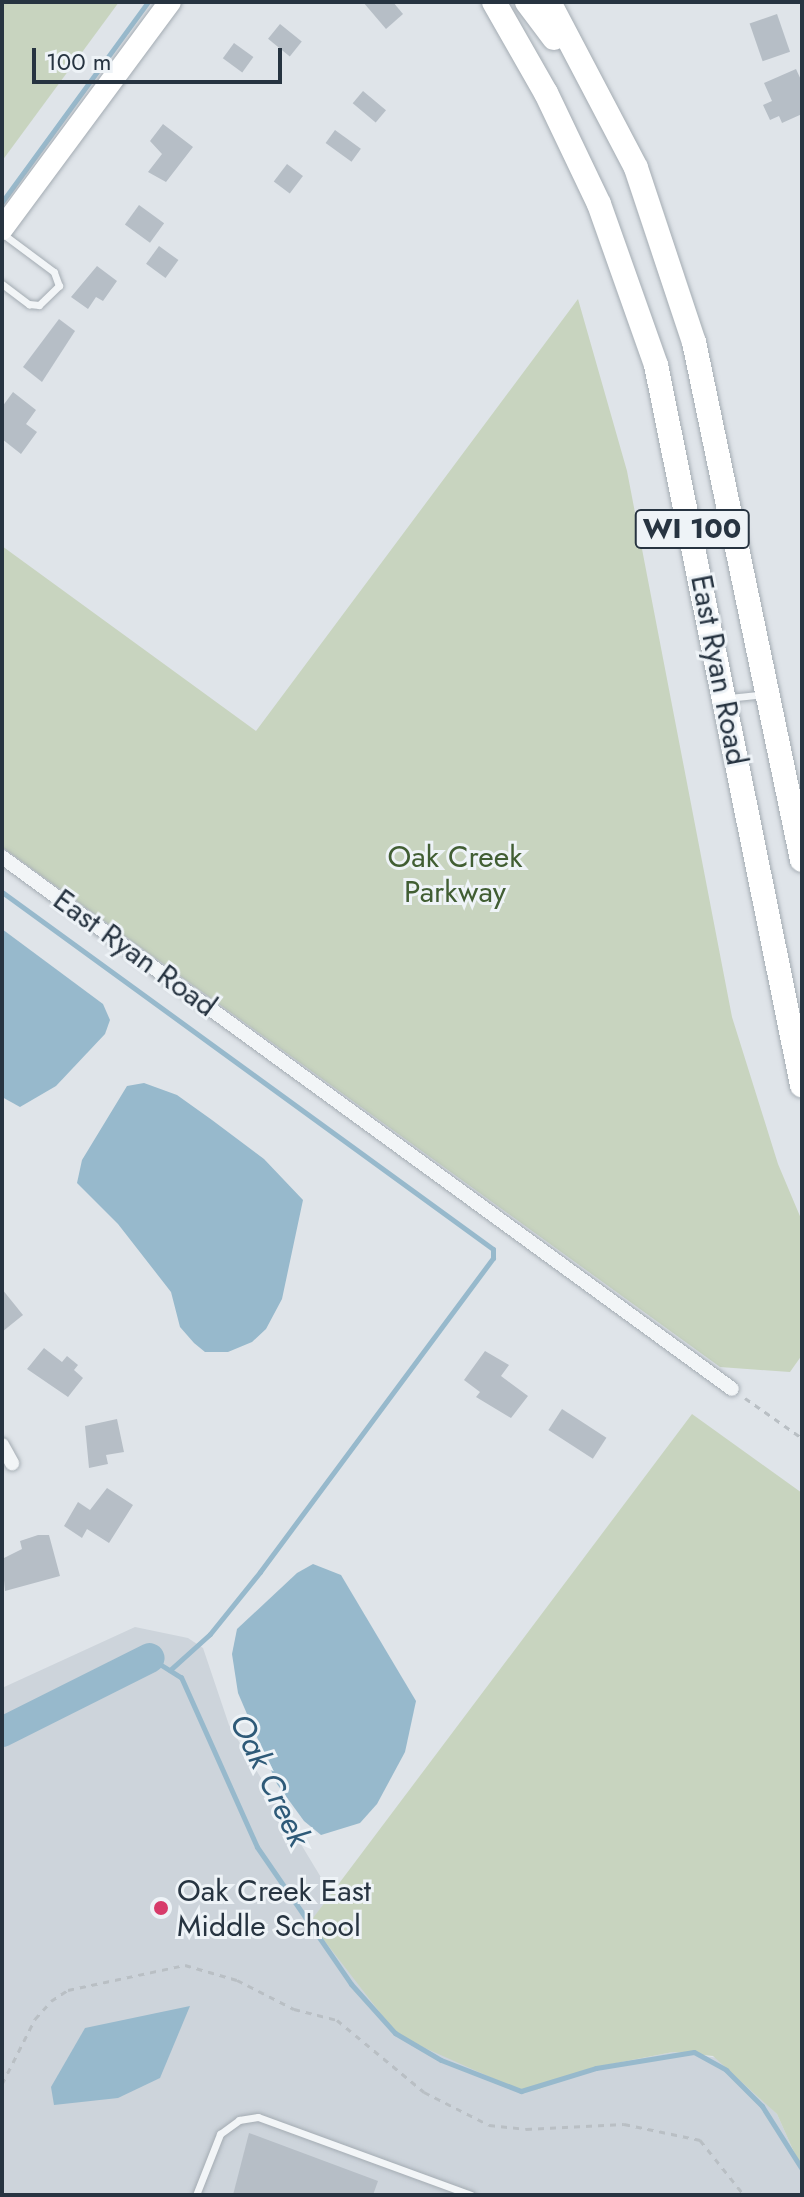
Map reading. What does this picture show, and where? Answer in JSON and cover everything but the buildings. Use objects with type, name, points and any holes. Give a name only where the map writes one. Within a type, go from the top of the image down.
[{"type":"main road","name":"East Ryan Road","points":[[494,2],[546,93],[599,204],[656,365],[802,1085]]},
{"type":"main road","points":[[527,2],[601,101]]},
{"type":"main road","name":"East Ryan Road","points":[[549,2],[636,168],[694,342],[770,694],[802,860]]},
{"type":"street","points":[[2,231],[170,2]]},
{"type":"street","name":"East Ryan Road","points":[[2,857],[732,1389]]},
{"type":"street","points":[[2,1445],[12,1463]]},
{"type":"lane","points":[[2,231],[54,272],[59,286],[39,305],[29,304],[2,284]]},
{"type":"lane","points":[[725,698],[770,694]]},
{"type":"lane","points":[[196,2195],[220,2134],[239,2120],[258,2117],[471,2195]]},
{"type":"path","points":[[732,1389],[802,1438]]},
{"type":"path","points":[[2,2084],[35,2019],[51,2001],[68,1990],[185,1965],[237,1980],[294,2009],[337,2020],[424,2092],[489,2125],[526,2129],[624,2124],[700,2140],[744,2195]]},
{"type":"shaded area","name":"Oak Creek East Middle School","points":[[135,1627],[188,1638],[203,1648],[229,1725],[331,1894],[310,1923],[537,2090],[596,2067],[673,2052],[719,2058],[777,2114],[802,2170],[802,2195],[2,2195],[2,1688]]},
{"type":"green space","points":[[2,2],[119,2],[2,161]]},
{"type":"green space","name":"Oak Creek Parkway","points":[[578,299],[627,471],[732,1017],[778,1164],[802,1221],[802,1355],[790,1372],[720,1367],[2,847],[2,546],[256,731]]},
{"type":"green space","points":[[692,1414],[802,1493],[802,2170],[777,2114],[713,2056],[673,2052],[596,2067],[537,2090],[521,2091],[398,2036],[310,1922]]},
{"type":"water","points":[[2,929],[103,1004],[110,1020],[105,1034],[56,1086],[20,1107],[2,1097]]},
{"type":"water","points":[[144,1083],[177,1095],[212,1120],[264,1159],[303,1200],[282,1299],[266,1329],[252,1342],[228,1352],[205,1352],[194,1343],[180,1327],[171,1292],[118,1224],[77,1183],[82,1160],[127,1086]]},
{"type":"water","points":[[313,1564],[341,1575],[416,1701],[405,1752],[377,1804],[360,1823],[321,1835],[304,1821],[277,1784],[238,1693],[232,1654],[237,1629],[297,1573]]},
{"type":"water","points":[[190,2006],[160,2078],[118,2098],[54,2105],[51,2087],[85,2028]]},
{"type":"waterway","points":[[2,202],[148,2]]},
{"type":"waterway","points":[[2,892],[493,1249],[493,1258],[260,1572],[210,1634],[170,1670]]},
{"type":"waterway","name":"Oak Creek","points":[[150,1658],[181,1677],[257,1847],[351,1984],[395,2033],[441,2060],[521,2091],[596,2068],[694,2052],[726,2070],[762,2106],[802,2169]]},
{"type":"waterway","name":"Oak Creek","points":[[2,1732],[150,1658]]},
{"type":"place","name":"Oak Creek East Middle School","points":[[161,1908]]}]
